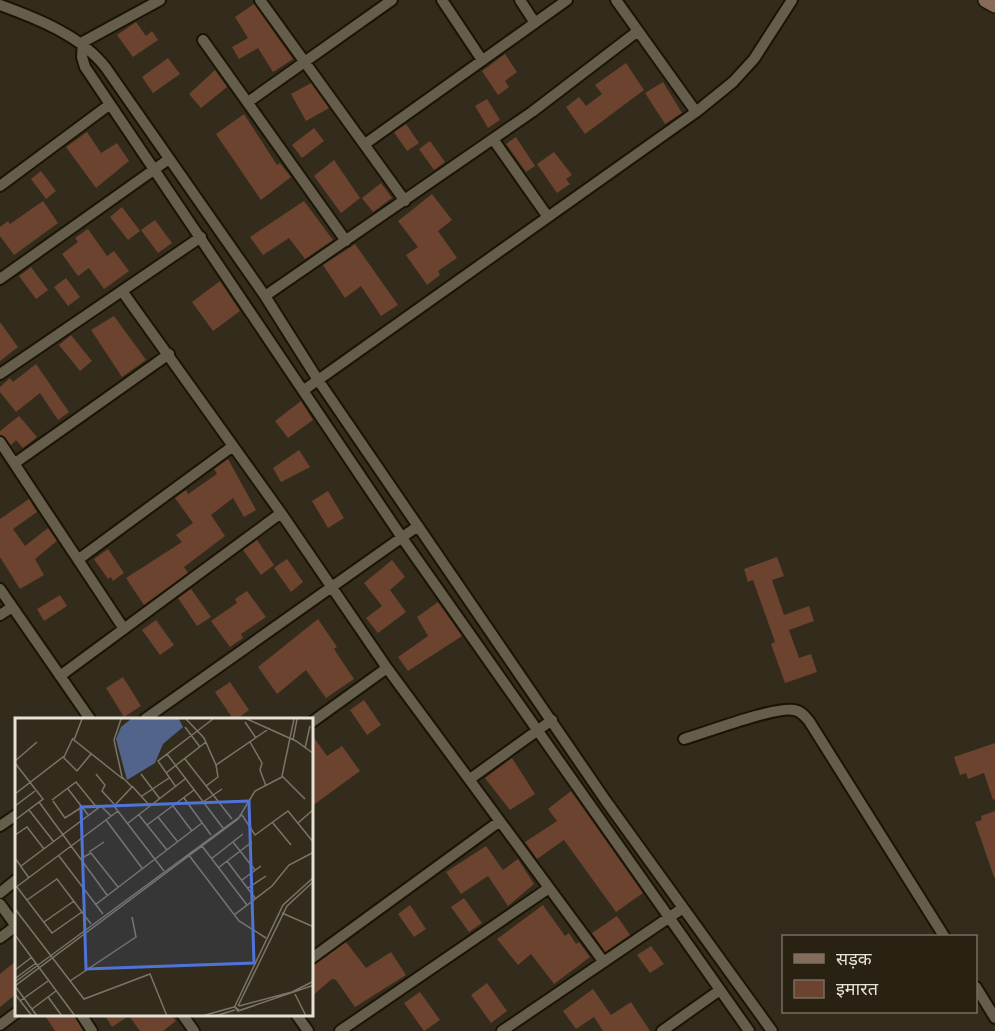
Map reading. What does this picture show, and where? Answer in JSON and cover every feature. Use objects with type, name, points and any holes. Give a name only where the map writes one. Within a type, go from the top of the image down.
[{"type":"street","points":[[82,44],[160,0]]},
{"type":"street","points":[[260,0],[405,201]]},
{"type":"street","points":[[248,102],[392,0]]},
{"type":"street","points":[[442,0],[482,60]]},
{"type":"street","points":[[520,0],[535,23]]},
{"type":"street","points":[[365,144],[567,0]]},
{"type":"street","points":[[616,0],[696,112]]},
{"type":"street","points":[[304,390],[696,112],[733,82],[754,59],[792,0]]},
{"type":"street","points":[[986,0],[995,5]]},
{"type":"street","points":[[0,5],[25,14],[82,44],[101,60],[265,296],[318,380],[552,720],[683,909],[772,1031]]},
{"type":"street","points":[[265,296],[493,139],[638,31]]},
{"type":"street","points":[[203,40],[346,241]]},
{"type":"street","points":[[82,44],[85,67],[109,105],[201,237],[401,537],[749,1031]]},
{"type":"street","points":[[0,186],[109,105]]},
{"type":"street","points":[[493,139],[548,218]]},
{"type":"street","points":[[0,279],[170,159]]},
{"type":"street","points":[[0,374],[201,237]]},
{"type":"street","points":[[122,291],[281,513],[387,668],[603,961]]},
{"type":"street","points":[[15,463],[169,354]]},
{"type":"street","points":[[0,442],[124,629]]},
{"type":"street","points":[[79,559],[233,446]]},
{"type":"street","points":[[60,676],[281,513]]},
{"type":"street","points":[[145,718],[329,586],[418,526]]},
{"type":"street","points":[[0,589],[89,718]]},
{"type":"street","points":[[0,615],[12,607]]},
{"type":"street","points":[[314,721],[387,668]]},
{"type":"street","points":[[684,740],[772,713],[794,710],[802,713],[943,935]]},
{"type":"street","points":[[470,779],[552,720]]},
{"type":"street","points":[[0,826],[15,816]]},
{"type":"street","points":[[314,957],[500,822]]},
{"type":"street","points":[[0,893],[15,881]]},
{"type":"street","points":[[340,1031],[549,888]]},
{"type":"street","points":[[0,904],[15,925]]},
{"type":"street","points":[[502,1031],[683,909]]},
{"type":"street","points":[[0,938],[15,927]]},
{"type":"street","points":[[662,1031],[720,990]]},
{"type":"street","points":[[977,990],[995,1018]]},
{"type":"street","points":[[2,1027],[15,1014]]},
{"type":"street","points":[[82,1016],[92,1031]]},
{"type":"street","points":[[183,1016],[194,1031]]},
{"type":"street","points":[[297,1016],[308,1031]]},
{"type":"building","points":[[254,4],[293,59],[273,72],[258,48],[239,59],[232,47],[248,38],[235,17]]},
{"type":"building","points":[[136,22],[146,36],[152,31],[158,40],[133,57],[117,35]]},
{"type":"building","points":[[505,54],[517,72],[505,81],[509,87],[498,95],[482,71]]},
{"type":"building","points":[[168,58],[180,74],[153,93],[142,77]]},
{"type":"building","points":[[626,63],[644,90],[585,134],[566,107],[579,97],[586,106],[602,94],[595,85]]},
{"type":"building","points":[[215,70],[227,87],[201,108],[189,94]]},
{"type":"building","points":[[663,82],[682,113],[665,124],[645,93]]},
{"type":"building","points":[[311,83],[329,108],[306,121],[291,94]]},
{"type":"building","points":[[487,99],[500,120],[488,128],[475,106]]},
{"type":"building","points":[[244,114],[277,165],[280,163],[291,177],[261,200],[216,134]]},
{"type":"building","points":[[406,124],[419,143],[407,151],[394,132]]},
{"type":"building","points":[[314,128],[324,141],[302,158],[292,145]]},
{"type":"building","points":[[87,132],[101,153],[117,143],[129,161],[96,188],[66,147]]},
{"type":"building","points":[[516,137],[535,166],[526,172],[506,144]]},
{"type":"building","points":[[430,141],[445,162],[434,170],[419,149]]},
{"type":"building","points":[[554,152],[572,175],[566,179],[570,184],[557,193],[537,164]]},
{"type":"building","points":[[334,160],[360,198],[341,213],[314,176]]},
{"type":"building","points":[[41,171],[56,191],[46,199],[31,179]]},
{"type":"building","points":[[381,183],[392,198],[373,212],[362,198]]},
{"type":"building","points":[[432,194],[452,220],[438,231],[457,258],[438,271],[440,275],[427,285],[406,255],[418,247],[398,221]]},
{"type":"building","points":[[43,201],[58,223],[14,255],[0,236],[0,227],[8,221],[10,224]]},
{"type":"building","points":[[304,201],[333,240],[305,259],[289,238],[263,255],[250,237]]},
{"type":"building","points":[[122,207],[140,231],[128,240],[110,217]]},
{"type":"building","points":[[155,220],[172,243],[158,253],[141,230]]},
{"type":"building","points":[[88,229],[107,256],[114,251],[129,271],[104,289],[89,268],[78,276],[62,254],[78,242],[75,238]]},
{"type":"building","points":[[355,244],[398,305],[381,316],[361,286],[345,298],[323,265]]},
{"type":"building","points":[[31,267],[48,290],[36,299],[19,276]]},
{"type":"building","points":[[66,278],[80,297],[68,306],[54,287]]},
{"type":"building","points":[[220,281],[240,311],[213,331],[192,302]]},
{"type":"building","points":[[114,316],[146,360],[122,377],[91,330]]},
{"type":"building","points":[[0,322],[18,347],[0,361]]},
{"type":"building","points":[[71,335],[92,361],[80,371],[59,345]]},
{"type":"building","points":[[36,364],[69,412],[58,420],[40,393],[16,412],[0,392],[0,387],[10,378],[13,382]]},
{"type":"building","points":[[301,401],[313,420],[288,438],[275,421]]},
{"type":"building","points":[[19,416],[37,437],[23,448],[16,440],[11,445],[0,435],[0,431]]},
{"type":"building","points":[[299,450],[310,467],[281,482],[273,468]]},
{"type":"building","points":[[228,459],[256,510],[244,517],[233,498],[211,515],[225,536],[184,567],[188,573],[144,605],[126,578],[182,542],[176,535],[193,523],[175,498],[186,490],[188,494],[217,474],[214,469]]},
{"type":"building","points":[[328,491],[344,518],[328,528],[312,501]]},
{"type":"building","points":[[29,499],[37,512],[13,529],[25,546],[48,528],[57,541],[35,559],[44,575],[20,589],[0,557],[0,519]]},
{"type":"building","points":[[257,540],[274,565],[261,575],[243,550]]},
{"type":"building","points":[[108,549],[124,573],[113,581],[111,577],[108,579],[94,559]]},
{"type":"building","points":[[777,557],[784,576],[772,580],[784,615],[809,606],[814,621],[789,630],[799,658],[811,654],[817,672],[785,683],[771,644],[775,642],[753,580],[748,582],[744,569]]},
{"type":"building","points":[[287,559],[303,582],[291,592],[274,568]]},
{"type":"building","points":[[392,560],[405,577],[390,590],[406,612],[378,633],[366,618],[382,606],[364,583]]},
{"type":"building","points":[[191,589],[211,617],[197,626],[178,598]]},
{"type":"building","points":[[247,591],[266,617],[241,634],[243,638],[230,647],[211,621],[237,603],[235,599]]},
{"type":"building","points":[[60,595],[67,606],[44,621],[37,609]]},
{"type":"building","points":[[438,602],[462,636],[408,671],[398,657],[428,636],[417,617]]},
{"type":"building","points":[[318,619],[337,647],[334,649],[354,679],[326,698],[306,670],[277,694],[258,667]]},
{"type":"building","points":[[156,620],[174,645],[160,655],[142,630]]},
{"type":"building","points":[[123,677],[141,706],[124,717],[106,688]]},
{"type":"building","points":[[230,682],[249,710],[238,718],[232,718],[215,692]]},
{"type":"building","points":[[364,700],[381,725],[367,735],[350,710]]},
{"type":"building","points":[[314,738],[327,756],[342,746],[360,771],[314,805]]},
{"type":"building","points":[[995,743],[995,799],[993,800],[984,773],[968,779],[966,773],[960,775],[954,757]]},
{"type":"building","points":[[512,758],[535,794],[510,810],[485,778]]},
{"type":"building","points":[[571,791],[643,893],[616,912],[564,840],[537,859],[525,842],[557,821],[548,809]]},
{"type":"building","points":[[995,811],[994,877],[975,822],[982,820],[981,816]]},
{"type":"building","points":[[486,846],[503,870],[518,859],[534,884],[508,906],[488,876],[461,894],[446,872]]},
{"type":"building","points":[[464,898],[482,923],[469,932],[451,907]]},
{"type":"building","points":[[410,905],[426,929],[414,937],[398,914]]},
{"type":"building","points":[[543,905],[565,936],[569,933],[576,944],[579,942],[590,957],[554,984],[531,954],[518,965],[497,939]]},
{"type":"building","points":[[617,916],[630,935],[605,952],[592,933]]},
{"type":"building","points":[[346,942],[366,968],[391,952],[406,975],[355,1007],[336,980],[332,979],[314,994],[314,964]]},
{"type":"building","points":[[651,946],[664,964],[650,973],[637,955]]},
{"type":"building","points":[[15,962],[15,995],[0,1007],[0,974]]},
{"type":"building","points":[[487,983],[507,1011],[491,1023],[471,995]]},
{"type":"building","points":[[593,989],[611,1015],[631,1002],[650,1031],[603,1031],[594,1017],[576,1029],[563,1011]]},
{"type":"building","points":[[420,992],[440,1020],[424,1031],[404,1003]]},
{"type":"building","points":[[45,1016],[75,1016],[83,1031],[55,1031]]},
{"type":"building","points":[[105,1016],[129,1016],[112,1027]]},
{"type":"building","points":[[129,1016],[172,1016],[176,1021],[163,1031],[140,1031]]}]
